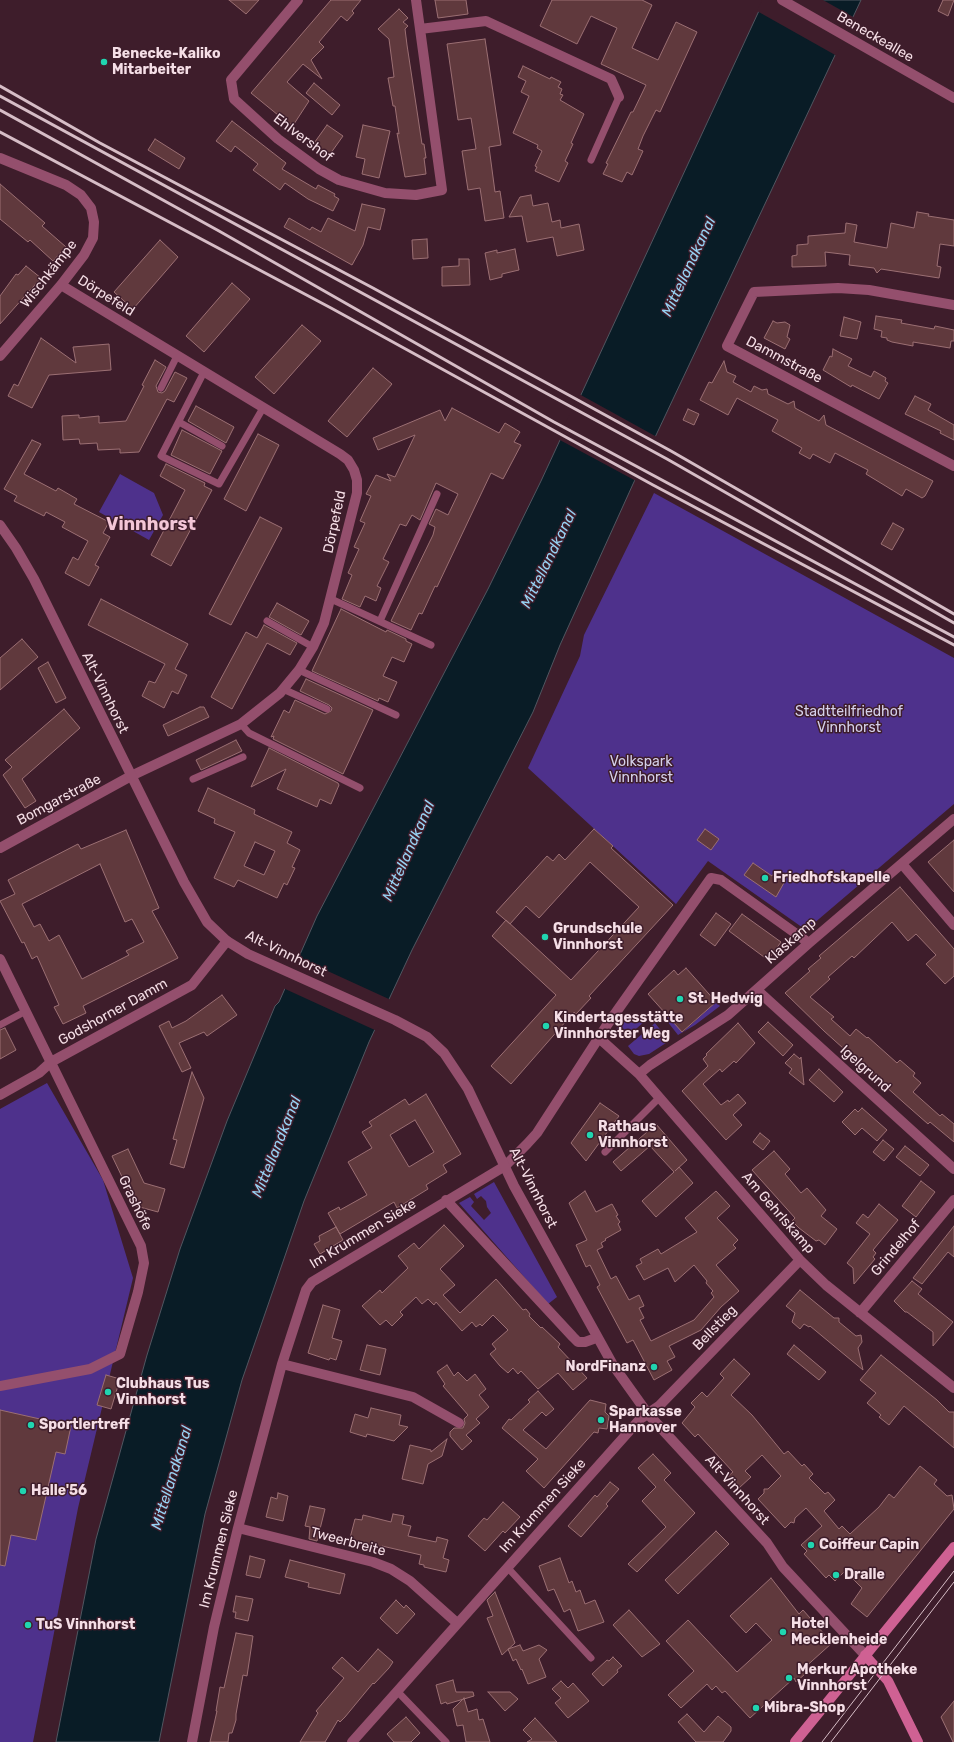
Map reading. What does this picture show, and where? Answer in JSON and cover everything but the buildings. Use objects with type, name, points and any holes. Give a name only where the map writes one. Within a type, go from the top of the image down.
[{"type":"main road","points":[[795,1742],[954,1547]]},
{"type":"main road","points":[[865,1655],[888,1681],[918,1742]]},
{"type":"street","name":"Ehlvershof","points":[[298,0],[231,80],[234,99],[278,139],[319,170],[339,180],[385,193],[416,195],[442,190],[416,0]]},
{"type":"street","name":"Beneckeallee","points":[[782,0],[954,98]]},
{"type":"street","points":[[420,29],[486,21],[611,79],[619,97]]},
{"type":"street","name":"Wischkämpe","points":[[0,158],[66,185],[81,195],[91,208],[94,222],[93,238],[84,255],[62,285],[0,356]]},
{"type":"street","name":"Dörpefeld","points":[[62,285],[340,454],[348,460],[354,470],[357,480],[357,492],[324,623],[313,647],[299,670],[283,690],[241,724],[131,776]]},
{"type":"street","name":"Dammstraße","points":[[954,305],[869,290],[838,288],[754,292],[727,346],[954,466]]},
{"type":"street","name":"Alt-Vinnhorst","points":[[1,529],[16,548],[34,579],[131,776],[195,902],[207,922],[227,941],[248,954],[395,1020],[427,1037],[448,1058],[468,1090],[514,1186],[596,1338],[613,1365],[648,1414],[767,1543],[783,1567],[865,1655]]},
{"type":"street","name":"Bomgarstraße","points":[[0,848],[131,776]]},
{"type":"street","name":"Klaskamp","points":[[639,1074],[650,1065],[722,1020],[809,943],[954,819]]},
{"type":"street","points":[[902,864],[954,925]]},
{"type":"street","name":"Im Krummen Sieke","points":[[192,1742],[214,1627],[238,1528],[282,1364],[306,1290],[312,1282],[446,1200],[505,1166],[537,1133],[599,1038],[711,878],[721,880],[809,943]]},
{"type":"street","name":"Godshorner Damm","points":[[0,1095],[39,1073],[51,1062],[192,984],[227,941]]},
{"type":"street","name":"Grashöfe","points":[[0,1386],[90,1369],[120,1354],[138,1292],[144,1263],[140,1246],[26,1011],[1,965]]},
{"type":"street","name":"Igelgrund","points":[[757,990],[954,1169]]},
{"type":"street","name":"Am Gehrlskamp","points":[[599,1038],[639,1074],[660,1097],[800,1260],[826,1285],[954,1388]]},
{"type":"street","points":[[446,1200],[578,1342],[585,1342],[596,1338]]},
{"type":"street","name":"Grindelhof","points":[[860,1313],[954,1200]]},
{"type":"street","name":"Bellstieg","points":[[648,1414],[659,1406],[800,1260]]},
{"type":"street","points":[[282,1364],[413,1397],[459,1423]]},
{"type":"street","name":"Im Krummen Sieke","points":[[352,1742],[635,1425],[648,1414]]},
{"type":"street","name":"Tweerbreite","points":[[238,1528],[374,1562],[391,1569],[410,1581],[457,1623]]},
{"type":"lane","points":[[591,160],[619,97]]},
{"type":"lane","points":[[161,388],[177,356]]},
{"type":"lane","points":[[204,372],[161,456],[219,484],[263,408]]},
{"type":"lane","points":[[179,422],[222,446]]},
{"type":"lane","points":[[380,621],[437,494]]},
{"type":"lane","points":[[331,599],[431,644]]},
{"type":"lane","points":[[267,621],[313,647]]},
{"type":"lane","points":[[299,670],[396,715]]},
{"type":"lane","points":[[283,690],[327,709]]},
{"type":"lane","points":[[241,724],[249,733],[360,788]]},
{"type":"lane","points":[[193,779],[243,757]]},
{"type":"lane","points":[[0,1026],[26,1011]]},
{"type":"lane","points":[[605,1152],[660,1097]]},
{"type":"lane","points":[[507,1567],[591,1658]]},
{"type":"lane","points":[[397,1691],[446,1742]]},
{"type":"green space","points":[[120,474],[154,493],[163,515],[149,540],[99,512]]},
{"type":"green space","name":"Stadtteilfriedhof Vinnhorst","points":[[654,493],[954,658],[954,804],[806,930],[708,861],[676,904],[528,768],[580,656],[584,635]]},
{"type":"green space","points":[[716,1002],[720,1006],[695,1025],[678,1035],[663,1016],[666,1013],[683,1032]]},
{"type":"green space","points":[[627,1017],[632,1023],[639,1017],[644,1022],[623,1040],[616,1030],[621,1021]]},
{"type":"green space","points":[[655,1023],[669,1041],[649,1054],[639,1056],[634,1054],[628,1046]]},
{"type":"green space","name":"TuS Vinnhorst","points":[[47,1083],[103,1180],[133,1278],[78,1508],[33,1742],[0,1742],[0,1109]]},
{"type":"green space","points":[[494,1182],[557,1297],[548,1304],[459,1203],[470,1197],[474,1202],[471,1206],[484,1220],[491,1213],[487,1207],[486,1201],[481,1196],[477,1199],[474,1194]]},
{"type":"water","name":"Mittellandkanal","points":[[764,0],[861,0],[633,484],[560,645],[533,712],[412,950],[369,1042],[304,1201],[242,1380],[205,1514],[159,1742],[56,1742],[96,1539],[147,1355],[180,1249],[227,1121],[275,1006],[279,1002],[317,916],[488,589],[541,481]]},
{"type":"pier","points":[[762,0],[823,0],[855,18],[837,56],[757,11]]},
{"type":"pier","points":[[579,394],[657,437],[636,481],[558,439]]},
{"type":"pier","points":[[297,957],[391,1000],[377,1031],[283,988]]},
{"type":"tram line","points":[[822,1742],[954,1571]]},
{"type":"tram line","points":[[831,1742],[954,1582]]},
{"type":"railway","points":[[0,86],[100,143],[373,288],[671,451],[954,614]]},
{"type":"railway","points":[[0,96],[667,459],[954,623]]},
{"type":"railway","points":[[0,110],[219,231],[554,422],[954,637]]},
{"type":"railway","points":[[0,132],[331,308],[653,485],[954,645]]},
{"type":"place","name":"Benecke-Kaliko Mitarbeiter","points":[[104,62]]},
{"type":"place","name":"Friedhofskapelle","points":[[765,878]]},
{"type":"place","name":"Grundschule Vinnhorst","points":[[545,937]]},
{"type":"place","name":"St. Hedwig","points":[[680,999]]},
{"type":"place","name":"Kindertagesstätte Vinnhorster Weg","points":[[546,1026]]},
{"type":"place","name":"Rathaus Vinnhorst","points":[[590,1135]]},
{"type":"place","name":"NordFinanz","points":[[654,1367]]},
{"type":"place","name":"Clubhaus Tus Vinnhorst","points":[[108,1392]]},
{"type":"place","name":"Sparkasse Hannover","points":[[601,1420]]},
{"type":"place","name":"Sportlertreff","points":[[31,1425]]},
{"type":"place","name":"Halle'56","points":[[23,1491]]},
{"type":"place","name":"Coiffeur Capin","points":[[811,1545]]},
{"type":"place","name":"Dralle","points":[[836,1575]]},
{"type":"place","name":"TuS Vinnhorst","points":[[28,1625]]},
{"type":"place","name":"Hotel Mecklenheide","points":[[783,1632]]},
{"type":"place","name":"Merkur Apotheke Vinnhorst","points":[[789,1678]]},
{"type":"place","name":"Mibra-Shop","points":[[756,1708]]},
{"type":"district","name":"Vinnhorst","points":[[151,525]]},
{"type":"park label","name":"Volkspark Vinnhorst","points":[[641,770]]}]
